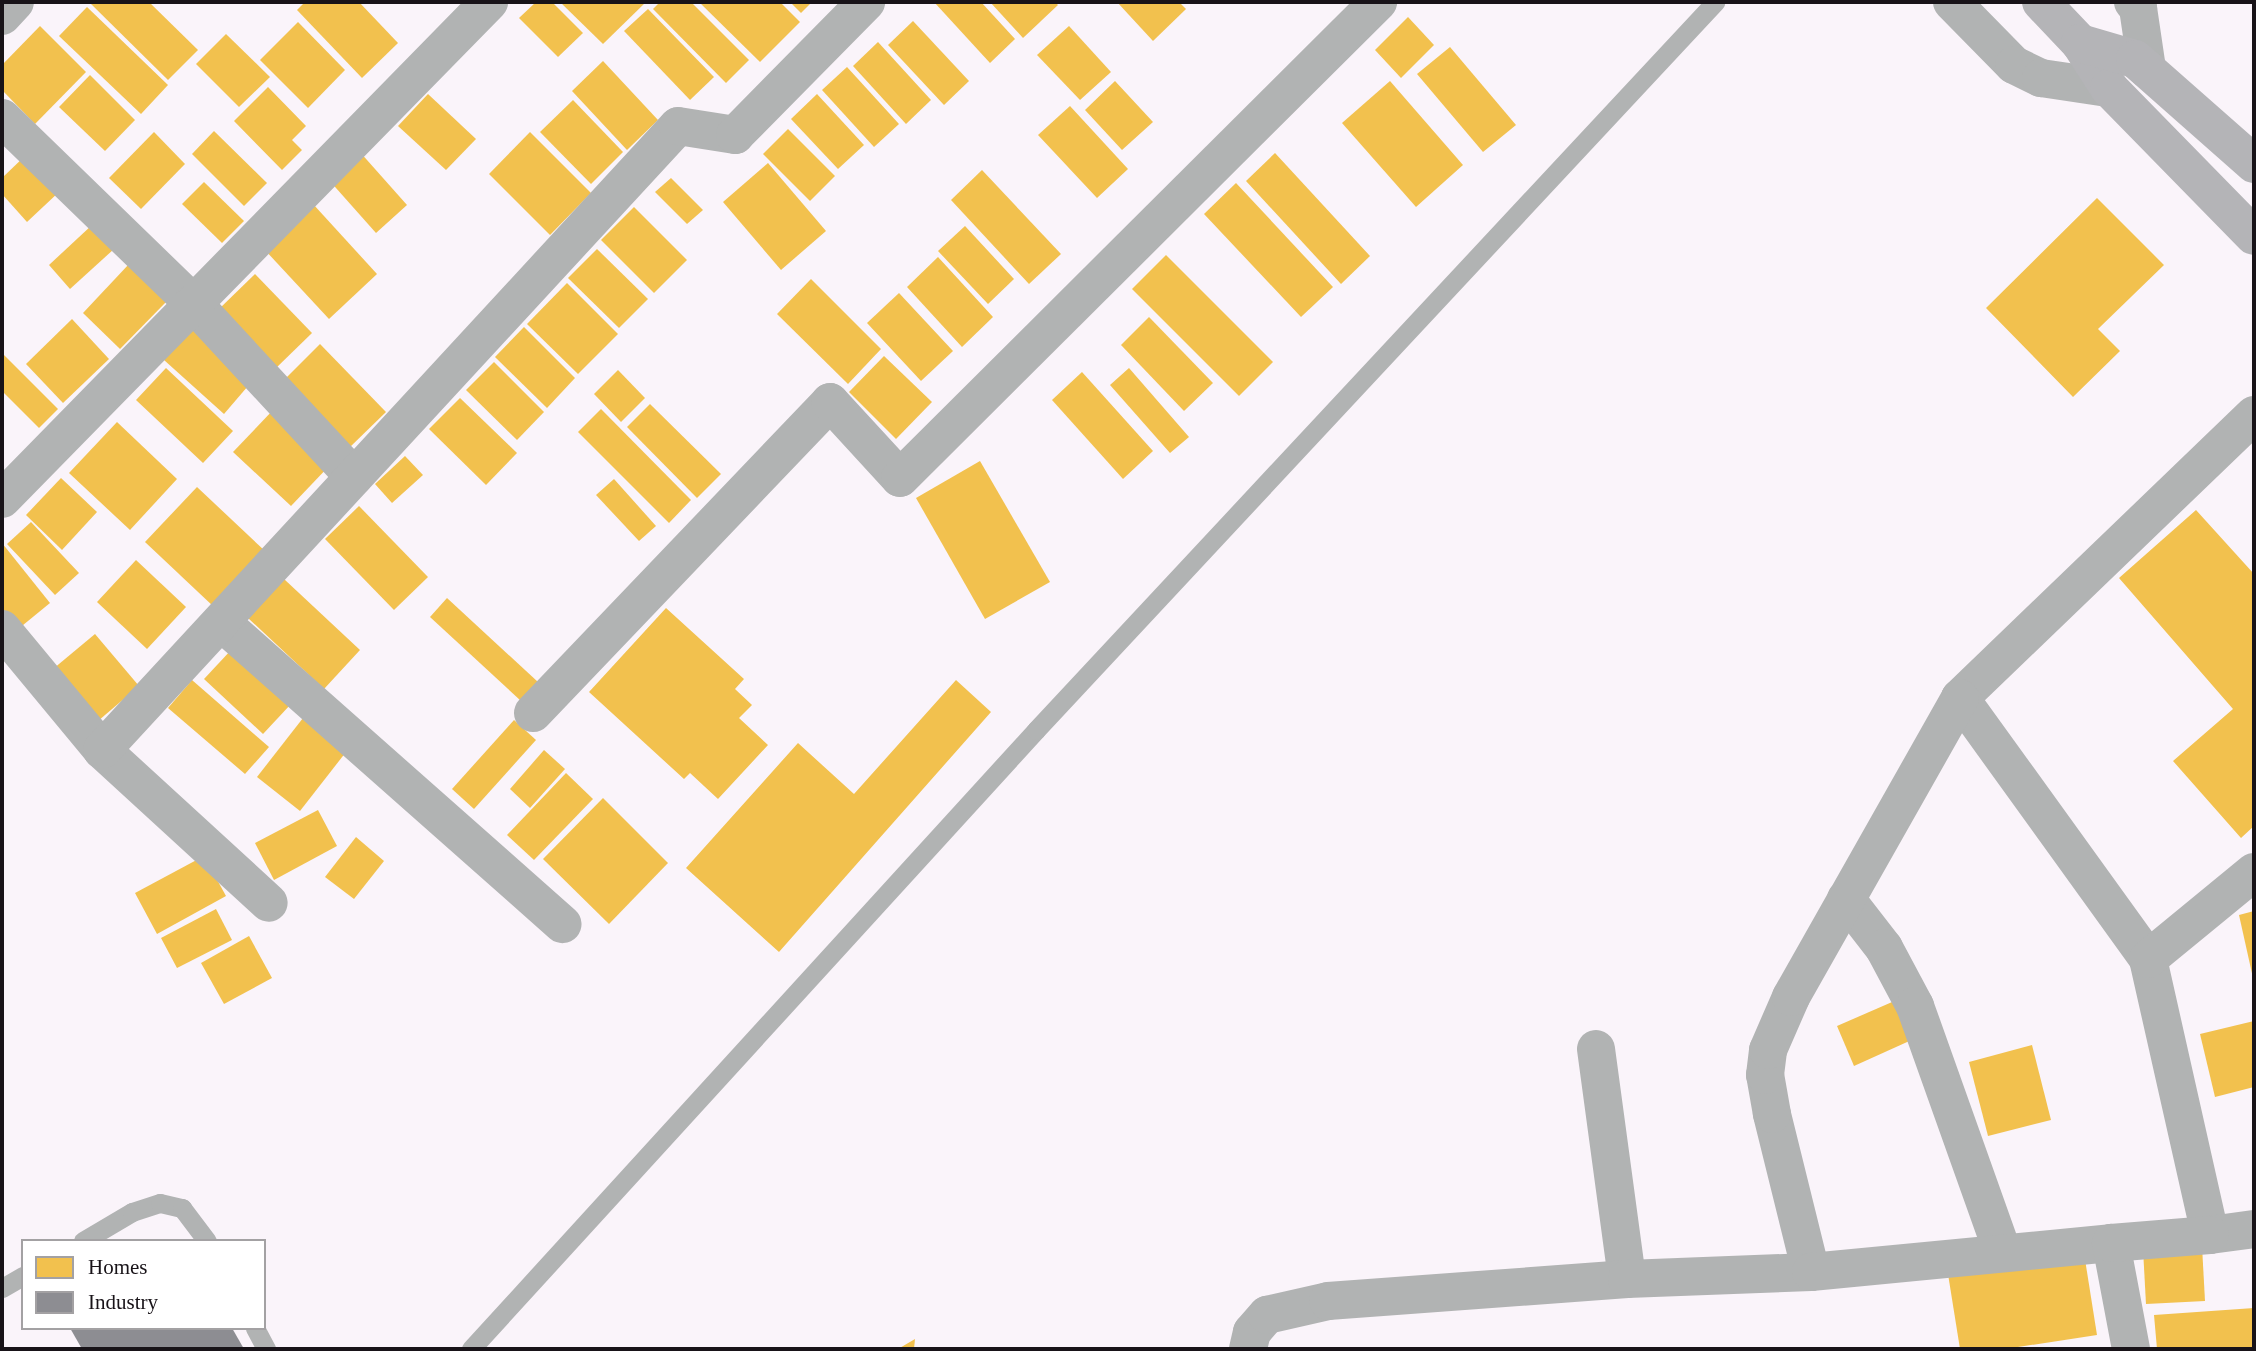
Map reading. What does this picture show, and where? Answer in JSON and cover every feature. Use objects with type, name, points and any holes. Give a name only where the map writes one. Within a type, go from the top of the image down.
[{"type":"main road","points":[[2041,2],[2075,38],[2109,88],[2254,236]]},
{"type":"main road","points":[[2075,38],[2135,59],[2254,164]]},
{"type":"street","points":[[2,16],[15,2]]},
{"type":"street","points":[[2,499],[489,2]]},
{"type":"street","points":[[102,750],[678,126],[735,135],[866,2]]},
{"type":"street","points":[[533,713],[830,402],[900,478],[1378,2]]},
{"type":"street","points":[[1952,2],[2014,65],[2041,78],[2109,88]]},
{"type":"street","points":[[2138,4],[2147,69]]},
{"type":"street","points":[[2,118],[193,303],[354,477]]},
{"type":"street","points":[[1811,1272],[1765,1075],[1768,1051],[1791,997],[1960,698],[2254,415]]},
{"type":"street","points":[[221,622],[562,924]]},
{"type":"street","points":[[2,629],[102,750],[269,903]]},
{"type":"street","points":[[1960,698],[2148,959],[2210,1235]]},
{"type":"street","points":[[2148,959],[2254,872]]},
{"type":"street","points":[[1846,899],[1884,948],[1915,1006],[2003,1253]]},
{"type":"street","points":[[1596,1049],[1627,1279]]},
{"type":"street","points":[[1248,1349],[1252,1332],[1267,1315],[1292,1307],[1627,1279],[1811,1272],[2254,1229]]},
{"type":"street","points":[[2111,1242],[2131,1349]]},
{"type":"lane","points":[[471,1349],[1036,730],[1715,2]]},
{"type":"lane","points":[[86,1239],[132,1212],[160,1203],[182,1208],[205,1239]]},
{"type":"lane","points":[[2,1288],[21,1277]]},
{"type":"lane","points":[[256,1330],[267,1349]]},
{"type":"building: Homes","points":[[89,2],[149,2],[198,50],[168,80]]},
{"type":"building: Homes","points":[[305,2],[359,2],[398,43],[362,78],[297,10]]},
{"type":"building: Homes","points":[[536,2],[552,2],[583,33],[558,57],[519,18]]},
{"type":"building: Homes","points":[[560,2],[646,2],[603,44]]},
{"type":"building: Homes","points":[[660,2],[691,2],[749,60],[726,83],[653,9]]},
{"type":"building: Homes","points":[[699,2],[780,2],[800,22],[760,62]]},
{"type":"building: Homes","points":[[790,2],[812,2],[801,13]]},
{"type":"building: Homes","points":[[934,2],[981,2],[1015,39],[990,63]]},
{"type":"building: Homes","points":[[990,2],[1055,2],[1058,5],[1023,38]]},
{"type":"building: Homes","points":[[1117,2],[1179,2],[1186,9],[1153,41]]},
{"type":"building: Homes","points":[[87,7],[168,85],[141,114],[59,36]]},
{"type":"building: Homes","points":[[648,9],[714,77],[690,100],[624,31]]},
{"type":"building: Homes","points":[[1408,17],[1434,45],[1401,78],[1375,50]]},
{"type":"building: Homes","points":[[913,21],[969,81],[944,105],[888,45]]},
{"type":"building: Homes","points":[[298,22],[345,70],[308,108],[260,60]]},
{"type":"building: Homes","points":[[40,26],[86,72],[35,124],[2,90],[2,65]]},
{"type":"building: Homes","points":[[1069,26],[1111,72],[1080,100],[1037,55]]},
{"type":"building: Homes","points":[[226,34],[270,77],[239,107],[196,64]]},
{"type":"building: Homes","points":[[878,42],[931,100],[906,124],[853,66]]},
{"type":"building: Homes","points":[[1450,47],[1516,125],[1483,152],[1417,74]]},
{"type":"building: Homes","points":[[603,61],[658,120],[627,150],[572,91]]},
{"type":"building: Homes","points":[[847,67],[899,124],[874,147],[822,90]]},
{"type":"building: Homes","points":[[90,75],[135,120],[105,151],[59,107]]},
{"type":"building: Homes","points":[[1115,81],[1153,122],[1122,150],[1085,110]]},
{"type":"building: Homes","points":[[1390,81],[1463,165],[1416,207],[1342,123]]},
{"type":"building: Homes","points":[[268,87],[306,126],[292,140],[302,150],[282,170],[234,121]]},
{"type":"building: Homes","points":[[428,94],[476,139],[446,170],[398,126]]},
{"type":"building: Homes","points":[[817,94],[864,145],[838,169],[791,119]]},
{"type":"building: Homes","points":[[573,100],[623,152],[591,184],[540,132]]},
{"type":"building: Homes","points":[[1070,106],[1128,169],[1097,198],[1038,135]]},
{"type":"building: Homes","points":[[788,129],[835,176],[810,201],[763,154]]},
{"type":"building: Homes","points":[[214,131],[267,183],[244,206],[192,154]]},
{"type":"building: Homes","points":[[154,132],[185,164],[141,209],[109,178]]},
{"type":"building: Homes","points":[[530,132],[591,193],[550,235],[489,174]]},
{"type":"building: Homes","points":[[359,151],[407,205],[376,233],[328,179]]},
{"type":"building: Homes","points":[[1275,153],[1370,256],[1341,284],[1246,181]]},
{"type":"building: Homes","points":[[27,154],[60,191],[27,222],[2,194],[2,178]]},
{"type":"building: Homes","points":[[768,163],[826,231],[781,270],[723,202]]},
{"type":"building: Homes","points":[[982,170],[1061,254],[1029,284],[951,200]]},
{"type":"building: Homes","points":[[671,178],[703,210],[687,224],[655,192]]},
{"type":"building: Homes","points":[[204,182],[244,221],[222,243],[182,204]]},
{"type":"building: Homes","points":[[1236,183],[1333,287],[1301,317],[1204,214]]},
{"type":"building: Homes","points":[[2097,198],[2164,265],[2098,329],[2120,351],[2073,397],[1986,308]]},
{"type":"building: Homes","points":[[313,204],[377,274],[329,319],[264,249]]},
{"type":"building: Homes","points":[[634,207],[687,260],[654,293],[601,240]]},
{"type":"building: Homes","points":[[92,225],[114,249],[70,289],[49,265]]},
{"type":"building: Homes","points":[[965,226],[1014,279],[988,304],[938,251]]},
{"type":"building: Homes","points":[[597,249],[648,299],[619,328],[568,278]]},
{"type":"building: Homes","points":[[1166,255],[1273,362],[1239,396],[1132,289]]},
{"type":"building: Homes","points":[[938,257],[993,317],[962,347],[907,287]]},
{"type":"building: Homes","points":[[129,264],[167,301],[120,349],[83,313]]},
{"type":"building: Homes","points":[[255,274],[312,333],[274,370],[217,311]]},
{"type":"building: Homes","points":[[811,279],[881,349],[848,384],[777,314]]},
{"type":"building: Homes","points":[[567,283],[618,334],[578,374],[527,324]]},
{"type":"building: Homes","points":[[899,293],[953,351],[921,381],[867,323]]},
{"type":"building: Homes","points":[[1149,317],[1213,383],[1184,411],[1121,345]]},
{"type":"building: Homes","points":[[72,319],[109,359],[63,403],[26,364]]},
{"type":"building: Homes","points":[[194,325],[254,379],[224,414],[164,360]]},
{"type":"building: Homes","points":[[524,327],[575,378],[547,408],[495,357]]},
{"type":"building: Homes","points":[[320,344],[386,412],[348,449],[282,382]]},
{"type":"building: Homes","points":[[2,353],[58,409],[39,428],[2,391]]},
{"type":"building: Homes","points":[[884,356],[932,402],[896,439],[849,392]]},
{"type":"building: Homes","points":[[494,362],[544,412],[517,440],[466,390]]},
{"type":"building: Homes","points":[[166,368],[233,431],[203,463],[136,400]]},
{"type":"building: Homes","points":[[1129,368],[1189,437],[1170,453],[1110,385]]},
{"type":"building: Homes","points":[[618,370],[645,398],[621,422],[594,394]]},
{"type":"building: Homes","points":[[1082,372],[1153,451],[1123,479],[1052,400]]},
{"type":"building: Homes","points":[[460,398],[517,453],[486,485],[429,429]]},
{"type":"building: Homes","points":[[650,404],[721,474],[697,498],[627,427]]},
{"type":"building: Homes","points":[[274,409],[331,464],[291,506],[233,452]]},
{"type":"building: Homes","points":[[601,409],[691,500],[669,523],[578,432]]},
{"type":"building: Homes","points":[[117,422],[177,479],[130,530],[69,473]]},
{"type":"building: Homes","points":[[405,456],[423,475],[392,503],[375,484]]},
{"type":"building: Homes","points":[[980,461],[1050,582],[985,619],[916,498]]},
{"type":"building: Homes","points":[[61,478],[97,512],[62,550],[26,515]]},
{"type":"building: Homes","points":[[614,479],[656,526],[639,541],[596,495]]},
{"type":"building: Homes","points":[[197,487],[266,552],[214,607],[145,542]]},
{"type":"building: Homes","points":[[359,506],[428,577],[394,610],[325,539]]},
{"type":"building: Homes","points":[[2196,510],[2254,574],[2254,826],[2241,838],[2173,761],[2233,709],[2119,578]]},
{"type":"building: Homes","points":[[31,522],[79,573],[55,595],[7,544]]},
{"type":"building: Homes","points":[[2,543],[50,603],[17,630],[2,611]]},
{"type":"building: Homes","points":[[136,560],[186,607],[147,649],[97,602]]},
{"type":"building: Homes","points":[[284,579],[360,650],[324,689],[248,618]]},
{"type":"building: Homes","points":[[447,598],[538,682],[521,701],[430,617]]},
{"type":"building: Homes","points":[[666,608],[744,679],[735,689],[752,705],[739,718],[768,745],[718,799],[690,773],[684,779],[589,692]]},
{"type":"building: Homes","points":[[95,634],[139,686],[98,721],[53,669]]},
{"type":"building: Homes","points":[[232,649],[291,704],[263,734],[204,679]]},
{"type":"building: Homes","points":[[192,680],[269,747],[245,774],[168,708]]},
{"type":"building: Homes","points":[[956,680],[991,712],[779,952],[686,868],[798,743],[854,794]]},
{"type":"building: Homes","points":[[303,718],[346,752],[300,811],[257,777]]},
{"type":"building: Homes","points":[[514,720],[536,740],[474,809],[452,789]]},
{"type":"building: Homes","points":[[544,750],[565,769],[530,808],[510,789]]},
{"type":"building: Homes","points":[[566,773],[593,799],[534,860],[507,835]]},
{"type":"building: Homes","points":[[603,798],[668,863],[609,924],[543,859]]},
{"type":"building: Homes","points":[[318,810],[337,846],[274,880],[255,843]]},
{"type":"building: Homes","points":[[356,837],[384,861],[354,899],[325,877]]},
{"type":"building: Homes","points":[[204,856],[226,896],[157,934],[135,893]]},
{"type":"building: Homes","points":[[216,909],[232,940],[177,968],[161,938]]},
{"type":"building: Homes","points":[[2254,911],[2254,978],[2253,978],[2239,915]]},
{"type":"building: Homes","points":[[249,936],[272,978],[224,1004],[201,963]]},
{"type":"building: Homes","points":[[1899,999],[1916,1038],[1854,1066],[1837,1026]]},
{"type":"building: Homes","points":[[2254,1021],[2254,1087],[2215,1097],[2200,1034]]},
{"type":"building: Homes","points":[[2032,1045],[2051,1120],[1988,1136],[1969,1062]]},
{"type":"building: Homes","points":[[2202,1246],[2205,1301],[2146,1304],[2143,1249]]},
{"type":"building: Homes","points":[[2084,1253],[2097,1335],[2005,1349],[1960,1349],[1948,1274]]},
{"type":"building: Homes","points":[[2254,1308],[2254,1349],[2157,1349],[2154,1315]]},
{"type":"building: Homes","points":[[915,1339],[914,1349],[898,1349]]},
{"type":"building: Industry","points":[[71,1330],[233,1330],[244,1349],[82,1349]]}]
